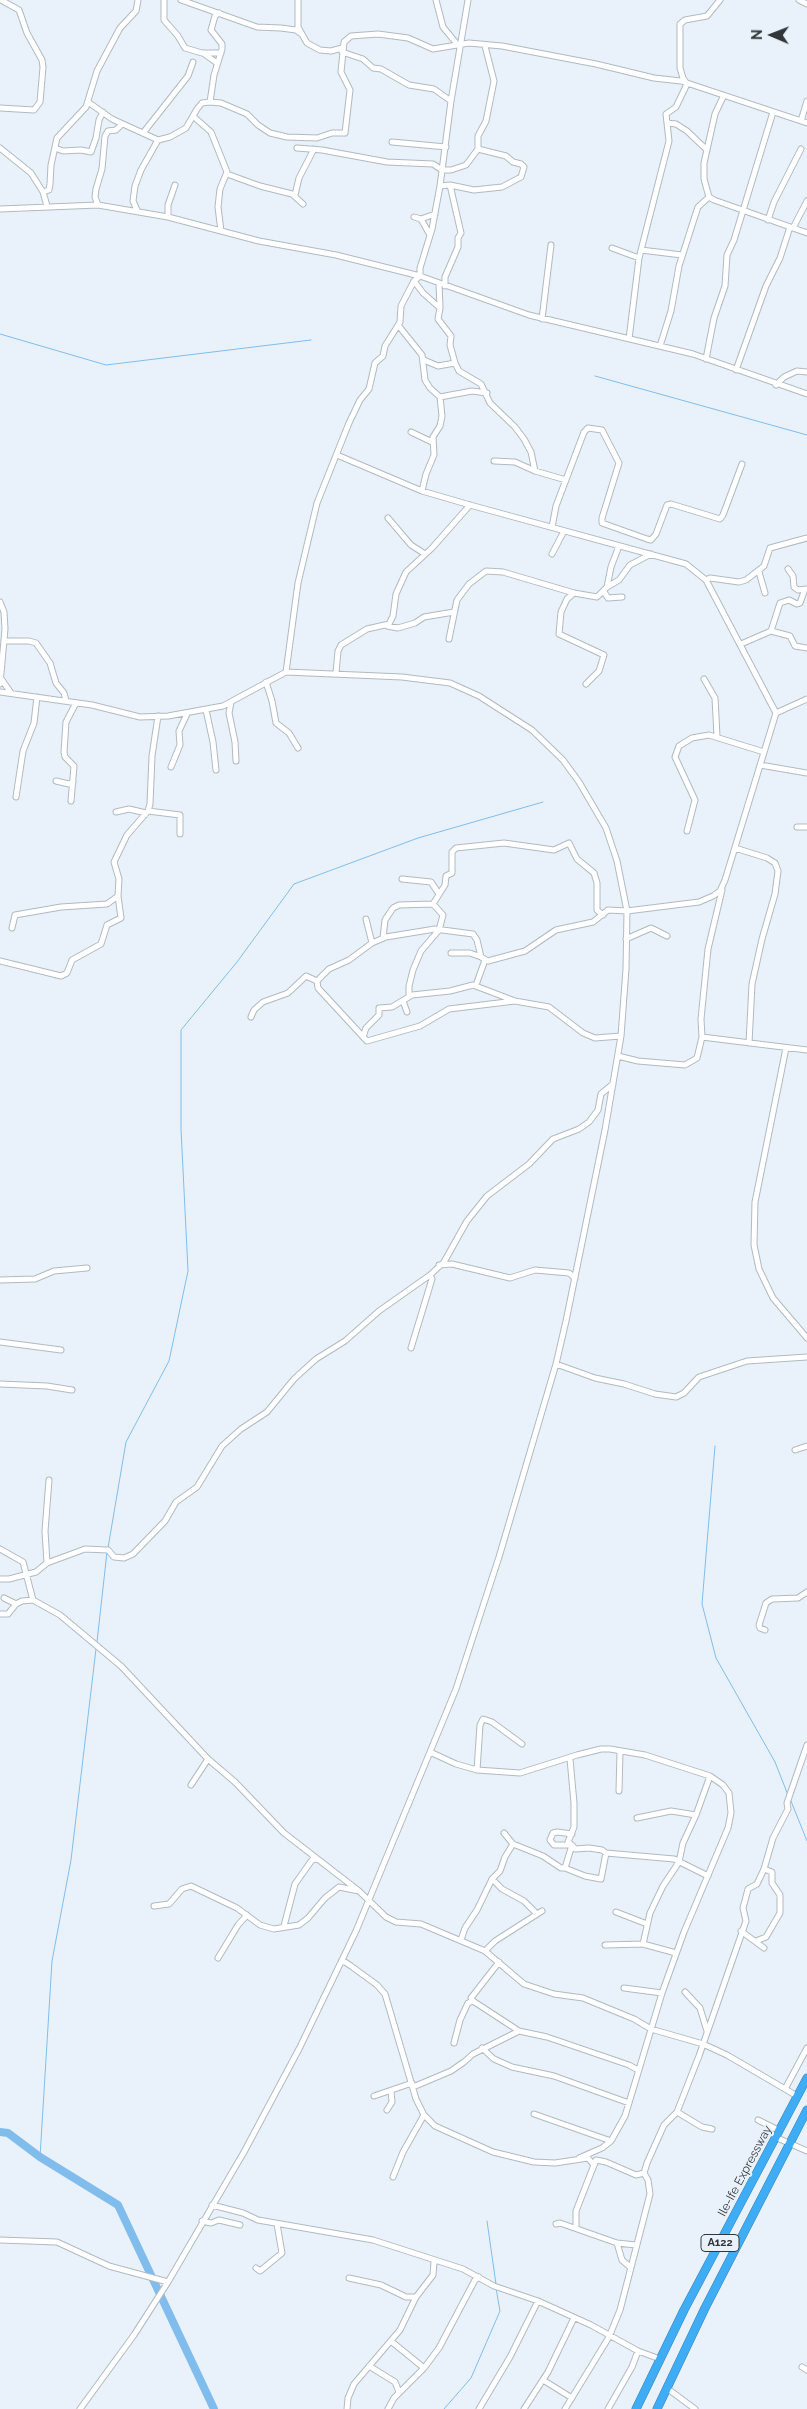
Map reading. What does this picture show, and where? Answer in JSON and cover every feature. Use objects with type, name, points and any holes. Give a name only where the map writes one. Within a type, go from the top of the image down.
[{"type":"highway","name":"Ile-Ife Expressway","points":[[636,2409],[777,2134],[797,2096],[804,2089],[807,2078]]},
{"type":"highway","name":"Ile-Ife Expressway","points":[[658,2409],[705,2308],[807,2110]]},
{"type":"highway","points":[[748,2190],[762,2197]]},
{"type":"street","points":[[0,108],[34,110],[40,102],[43,66],[19,10],[1,0]]},
{"type":"street","points":[[43,192],[49,190],[51,165],[60,134],[77,117],[88,102],[97,71],[120,28],[136,11],[138,0]]},
{"type":"street","points":[[164,0],[163,15],[168,26],[178,36],[185,48],[202,53],[221,53]]},
{"type":"street","points":[[181,0],[257,27],[296,30],[311,46],[320,50],[342,50],[359,57],[373,68],[381,69],[409,85],[434,89],[451,101]]},
{"type":"street","points":[[298,0],[298,28],[300,34]]},
{"type":"street","points":[[436,0],[443,27],[459,44]]},
{"type":"street","points":[[420,276],[420,268],[430,235],[440,186],[459,44],[468,0]]},
{"type":"street","points":[[687,84],[680,68],[680,24],[685,20],[706,16],[720,0]]},
{"type":"street","points":[[799,0],[807,4]]},
{"type":"street","points":[[210,102],[222,44],[211,30],[215,16],[219,13]]},
{"type":"street","points":[[88,102],[122,124],[158,140],[170,138],[186,128],[202,103],[210,102],[221,103],[247,114],[270,133],[287,137],[317,138],[332,133],[345,133],[350,90],[342,76],[342,50],[347,38],[351,36],[378,34],[408,38],[433,49],[459,44],[502,46],[596,64],[687,84],[804,122],[807,102]]},
{"type":"street","points":[[297,148],[314,149],[387,162],[432,164],[442,170],[451,170],[466,165],[478,149],[478,136],[486,121],[494,81],[485,46]]},
{"type":"street","points":[[202,53],[217,63]]},
{"type":"street","points":[[143,133],[188,76],[193,62]]},
{"type":"street","points":[[629,339],[639,258],[669,141],[666,114],[676,107],[687,84]]},
{"type":"street","points":[[723,97],[714,114],[707,150],[704,179],[709,197],[807,233]]},
{"type":"street","points":[[55,148],[73,152],[81,150],[89,154],[103,112]]},
{"type":"street","points":[[706,359],[714,318],[725,286],[727,255],[773,112]]},
{"type":"street","points":[[194,117],[211,132],[227,174],[220,189],[218,207],[221,231]]},
{"type":"street","points":[[667,123],[676,124],[687,130],[707,150]]},
{"type":"street","points":[[98,205],[95,197],[102,168],[106,135],[108,131],[116,130],[122,124]]},
{"type":"street","points":[[97,133],[106,135]]},
{"type":"street","points":[[137,210],[134,201],[135,186],[141,170],[158,140]]},
{"type":"street","points":[[392,142],[446,147]]},
{"type":"street","points":[[0,148],[31,173],[43,192],[47,206]]},
{"type":"street","points":[[303,204],[298,202],[295,195],[298,178],[314,149]]},
{"type":"street","points":[[440,186],[468,190],[502,187],[521,177],[524,167],[521,164],[513,162],[506,156],[478,149]]},
{"type":"street","points":[[768,220],[774,202],[801,149]]},
{"type":"street","points":[[227,174],[295,195]]},
{"type":"street","points":[[168,216],[168,205],[175,185]]},
{"type":"street","points":[[445,286],[445,277],[458,247],[457,242],[461,232],[450,186]]},
{"type":"street","points":[[660,346],[672,311],[682,255],[698,207],[709,197]]},
{"type":"street","points":[[736,370],[766,286],[780,258],[791,228],[807,201]]},
{"type":"street","points":[[0,209],[98,205],[168,216],[221,231],[420,276],[542,319],[660,346],[706,359],[807,393]]},
{"type":"street","points":[[414,217],[421,219],[435,214]]},
{"type":"street","points":[[421,219],[430,235]]},
{"type":"street","points":[[542,319],[551,245]]},
{"type":"street","points":[[612,248],[639,258]]},
{"type":"street","points":[[641,250],[682,255]]},
{"type":"street","points":[[286,672],[293,615],[306,545],[317,503],[360,400],[369,389],[375,363],[383,356],[385,346],[398,325],[401,306],[414,281],[420,276]]},
{"type":"street","points":[[414,281],[423,293],[440,308]]},
{"type":"street","points":[[439,284],[440,308],[438,319],[451,336],[450,345],[459,371],[481,384],[487,393],[490,404],[515,427],[531,452],[535,471]]},
{"type":"street","points":[[398,325],[422,355],[425,380],[430,388],[440,397],[442,416],[432,442],[434,455],[422,490]]},
{"type":"street","points":[[424,360],[432,365],[442,366],[455,363]]},
{"type":"street","points":[[776,384],[784,377],[797,371],[807,372]]},
{"type":"street","points":[[440,397],[472,391],[487,393]]},
{"type":"street","points":[[552,527],[556,506],[584,432],[588,428],[602,430],[619,463],[602,523],[651,540],[667,505],[671,504],[720,519],[723,516],[742,464]]},
{"type":"street","points":[[411,432],[432,442]]},
{"type":"street","points":[[336,455],[422,490],[470,505],[686,564],[706,580],[776,713],[725,880],[708,950],[701,1019],[702,1037],[698,1058],[685,1065],[638,1062],[618,1056]]},
{"type":"street","points":[[494,461],[515,462],[535,471],[566,480]]},
{"type":"street","points":[[387,626],[392,621],[396,594],[406,572],[470,505]]},
{"type":"street","points":[[388,518],[411,545],[424,554]]},
{"type":"street","points":[[552,554],[564,531]]},
{"type":"street","points":[[706,580],[710,578],[739,582],[746,580],[764,566],[770,548],[807,538]]},
{"type":"street","points":[[619,546],[605,590],[608,598],[622,596]]},
{"type":"street","points":[[449,639],[454,612],[461,594],[486,571],[513,574],[574,593],[597,597],[619,580],[630,566],[651,554]]},
{"type":"street","points":[[788,569],[793,576],[794,586],[798,590],[806,589]]},
{"type":"street","points":[[758,572],[765,593]]},
{"type":"street","points":[[771,631],[780,603],[789,600],[797,604],[800,603],[806,589]]},
{"type":"street","points":[[574,593],[567,599],[561,612],[559,634],[604,655],[599,671],[586,684]]},
{"type":"street","points":[[0,602],[4,612],[1,682],[11,693]]},
{"type":"street","points":[[336,673],[338,651],[341,645],[367,629],[387,626],[398,628],[415,623],[424,616],[454,612]]},
{"type":"street","points":[[741,644],[771,631],[790,636],[795,646],[807,648]]},
{"type":"street","points":[[4,641],[29,641],[36,643],[50,663],[66,701]]},
{"type":"street","points":[[0,692],[66,701],[140,717],[187,714],[206,710],[231,702],[286,672],[402,677],[450,683],[479,696],[532,730],[568,767],[606,828],[617,861],[627,911],[621,1036],[575,1278],[556,1364],[485,1604],[456,1689],[367,1900],[356,1931],[282,2081],[244,2152],[168,2282],[134,2335],[80,2409]]},
{"type":"street","points":[[704,679],[715,698],[717,736]]},
{"type":"street","points":[[266,682],[276,723],[289,733],[298,748]]},
{"type":"street","points":[[16,797],[22,756],[34,723],[37,697]]},
{"type":"street","points":[[776,713],[807,699]]},
{"type":"street","points":[[231,702],[229,713],[234,734],[236,761]]},
{"type":"street","points":[[71,801],[74,766],[64,757],[64,752],[66,722],[76,703]]},
{"type":"street","points":[[206,710],[213,742],[216,770]]},
{"type":"street","points":[[171,767],[180,745],[179,731],[187,714]]},
{"type":"street","points":[[0,961],[62,976],[67,973],[72,960],[101,944],[107,925],[121,918],[118,896],[119,879],[114,862],[118,849],[126,835],[147,812],[151,796],[154,735],[158,716]]},
{"type":"street","points":[[687,831],[695,800],[677,764],[676,751],[678,746],[692,738],[717,736],[764,752]]},
{"type":"street","points":[[760,765],[807,773]]},
{"type":"street","points":[[56,781],[66,784],[73,782]]},
{"type":"street","points":[[116,812],[129,809],[180,815],[180,834]]},
{"type":"street","points":[[797,827],[807,826]]},
{"type":"street","points":[[433,904],[445,885],[446,876],[452,873],[452,852],[456,848],[504,844],[554,850],[569,843],[577,859],[594,873],[597,883],[597,910],[603,915]]},
{"type":"street","points":[[735,848],[767,858],[775,863],[778,871],[775,894],[752,984],[749,1043]]},
{"type":"street","points":[[402,879],[431,882],[439,894]]},
{"type":"street","points":[[451,953],[470,953],[493,960],[525,951],[556,930],[593,922],[611,909],[627,911],[699,902],[720,891],[725,880]]},
{"type":"street","points":[[12,928],[13,916],[15,915],[45,909],[107,904],[118,896]]},
{"type":"street","points":[[383,938],[385,920],[392,908],[399,905],[433,904],[443,915],[439,930],[421,951],[413,970],[408,986],[409,994],[412,995]]},
{"type":"street","points":[[366,919],[372,943]]},
{"type":"street","points":[[626,939],[654,928],[667,936]]},
{"type":"street","points":[[317,981],[329,969],[349,960],[372,943],[383,938],[439,930],[473,934],[483,958],[476,985]]},
{"type":"street","points":[[251,1018],[254,1010],[263,1002],[288,993],[306,976],[317,981]]},
{"type":"street","points":[[317,981],[318,988],[367,1041],[409,1029],[450,1009],[516,1000]]},
{"type":"street","points":[[363,1037],[366,1028],[379,1015],[378,1008],[388,1008],[412,995],[476,985],[516,1000],[549,1007],[583,1033],[594,1038],[621,1036]]},
{"type":"street","points":[[403,1001],[407,1012]]},
{"type":"street","points":[[702,1037],[807,1050]]},
{"type":"street","points":[[786,1048],[755,1202],[754,1245],[759,1269],[773,1298],[807,1338]]},
{"type":"street","points":[[0,1579],[28,1575],[36,1572],[47,1563],[85,1549],[108,1550],[114,1557],[124,1558],[133,1554],[165,1521],[176,1502],[197,1487],[218,1452],[236,1432],[267,1412],[294,1379],[316,1359],[345,1341],[380,1311],[430,1275],[438,1265],[448,1258],[467,1221],[487,1196],[529,1164],[553,1139],[579,1129],[590,1122],[598,1110],[601,1094],[613,1084]]},
{"type":"street","points":[[438,1265],[452,1264],[510,1278],[535,1270],[569,1273],[575,1278]]},
{"type":"street","points":[[0,1280],[35,1279],[54,1271],[87,1268]]},
{"type":"street","points":[[411,1348],[432,1279],[430,1275]]},
{"type":"street","points":[[0,1342],[61,1350]]},
{"type":"street","points":[[556,1364],[595,1378],[624,1384],[655,1394],[676,1397],[684,1393],[699,1378],[747,1361],[807,1358]]},
{"type":"street","points":[[0,1384],[47,1386],[72,1390]]},
{"type":"street","points":[[795,1450],[807,1446]]},
{"type":"street","points":[[47,1563],[45,1531],[49,1480]]},
{"type":"street","points":[[0,1549],[24,1562],[33,1600]]},
{"type":"street","points":[[765,1630],[760,1628],[759,1625],[766,1603],[772,1600],[798,1598],[807,1592]]},
{"type":"street","points":[[4,1598],[16,1604]]},
{"type":"street","points":[[0,1614],[8,1614],[16,1604],[33,1600],[60,1615],[121,1666],[208,1759],[235,1782],[284,1833],[359,1891],[386,1917],[396,1922],[421,1924],[485,1951],[524,1984],[554,1994],[583,1998],[652,2029],[704,2044],[797,2096]]},
{"type":"street","points":[[477,1770],[480,1725],[483,1719],[492,1722],[522,1744]]},
{"type":"street","points":[[576,2228],[576,2211],[596,2160],[606,2162],[636,2176],[644,2173],[664,2125],[677,2112],[704,2044],[741,1931],[746,1921],[743,1912],[746,1893],[748,1889],[757,1884],[764,1869],[773,1838],[788,1809],[787,1803],[806,1753],[807,1745]]},
{"type":"street","points":[[341,1962],[351,1966],[377,1985],[385,1994],[412,2085],[424,2115],[435,2126],[451,2135],[493,2152],[534,2162],[555,2163],[579,2158],[602,2148],[611,2141],[626,2116],[638,2070],[676,1953],[728,1828],[732,1814],[730,1793],[723,1785],[710,1776],[645,1755],[620,1751],[601,1749],[520,1773],[477,1770],[456,1764],[430,1752]]},
{"type":"street","points":[[619,1790],[620,1751]]},
{"type":"street","points":[[191,1785],[208,1759]]},
{"type":"street","points":[[570,1759],[575,1811],[572,1834],[568,1842],[575,1849],[589,1848],[602,1850],[606,1853],[638,1857],[665,1856],[708,1876]]},
{"type":"street","points":[[642,1944],[647,1924],[660,1893],[679,1862],[684,1843],[710,1776]]},
{"type":"street","points":[[637,1818],[671,1811],[696,1815]]},
{"type":"street","points":[[572,1834],[553,1833],[550,1840],[554,1844],[572,1845]]},
{"type":"street","points":[[504,1834],[513,1844],[543,1856],[561,1868],[601,1879],[606,1853]]},
{"type":"street","points":[[462,1940],[465,1928],[477,1910],[492,1879],[500,1871],[505,1857],[513,1844]]},
{"type":"street","points":[[564,1868],[572,1845]]},
{"type":"street","points":[[284,1926],[295,1884],[312,1860],[317,1859]]},
{"type":"street","points":[[756,1941],[766,1937],[780,1913],[780,1895],[772,1883],[772,1872],[764,1869]]},
{"type":"street","points":[[485,1951],[495,1941],[539,1913],[524,1901],[502,1889],[492,1879]]},
{"type":"street","points":[[154,1906],[169,1904],[182,1889],[191,1886],[229,1904],[267,1928],[299,1925],[308,1918],[325,1898],[339,1888],[359,1891]]},
{"type":"street","points":[[616,1912],[647,1924]]},
{"type":"street","points":[[218,1958],[238,1925],[247,1915]]},
{"type":"street","points":[[741,1931],[764,1948]]},
{"type":"street","points":[[605,1945],[642,1944],[676,1953]]},
{"type":"street","points":[[473,2001],[471,1998],[499,1962]]},
{"type":"street","points":[[624,1988],[662,1993]]},
{"type":"street","points":[[685,1992],[700,2008],[707,2031]]},
{"type":"street","points":[[473,2001],[519,2031],[556,2040],[638,2070]]},
{"type":"street","points":[[454,2043],[460,2020],[468,2003],[473,2001]]},
{"type":"street","points":[[374,2096],[451,2071],[482,2048],[519,2031]]},
{"type":"street","points":[[482,2048],[494,2059],[512,2066],[554,2076],[628,2103]]},
{"type":"street","points":[[785,2089],[807,2048]]},
{"type":"street","points":[[387,2110],[392,2102],[391,2091]]},
{"type":"street","points":[[677,2112],[702,2127],[712,2130]]},
{"type":"street","points":[[534,2114],[568,2124],[611,2141]]},
{"type":"street","points":[[393,2177],[403,2152],[424,2115]]},
{"type":"street","points":[[758,2120],[789,2143],[807,2151]]},
{"type":"street","points":[[579,2158],[588,2158],[593,2164]]},
{"type":"street","points":[[565,2409],[609,2337],[620,2310],[650,2194],[648,2180],[644,2173]]},
{"type":"street","points":[[212,2205],[243,2213],[258,2220],[373,2240],[434,2262],[463,2269],[494,2286],[538,2301],[638,2351],[660,2359]]},
{"type":"street","points":[[202,2221],[211,2223],[219,2220],[240,2225]]},
{"type":"street","points":[[556,2224],[560,2222],[617,2243],[636,2245]]},
{"type":"street","points":[[256,2268],[260,2271],[282,2253],[277,2224]]},
{"type":"street","points":[[0,2240],[57,2242],[110,2266],[168,2282]]},
{"type":"street","points":[[617,2243],[622,2260],[630,2267]]},
{"type":"street","points":[[348,2409],[348,2398],[354,2384],[368,2366],[392,2342],[416,2297],[433,2275],[434,2262]]},
{"type":"street","points":[[435,2268],[443,2264]]},
{"type":"street","points":[[349,2278],[381,2285],[406,2297],[416,2297]]},
{"type":"street","points":[[388,2409],[399,2392],[424,2368],[439,2348],[475,2280],[479,2278]]},
{"type":"street","points":[[479,2409],[510,2357],[538,2301]]},
{"type":"street","points":[[524,2409],[543,2380],[565,2340],[574,2318]]},
{"type":"street","points":[[392,2342],[424,2368]]},
{"type":"street","points":[[608,2409],[632,2367],[638,2351]]},
{"type":"street","points":[[368,2366],[395,2382],[399,2392]]},
{"type":"street","points":[[543,2380],[572,2398]]},
{"type":"street","points":[[668,2389],[695,2409]]},
{"type":"waterway","points":[[0,334],[106,365],[311,340]]},
{"type":"waterway","points":[[595,376],[807,435]]},
{"type":"waterway","points":[[108,1548],[126,1442],[169,1361],[188,1271],[181,1129],[181,1030],[237,962],[294,884],[418,838],[543,802]]},
{"type":"waterway","points":[[715,1446],[702,1604],[716,1658],[775,1762],[788,1795]]},
{"type":"waterway","points":[[97,1642],[107,1552]]},
{"type":"waterway","points":[[40,2157],[52,1961],[71,1860],[96,1649]]},
{"type":"waterway","points":[[791,1801],[807,1841]]},
{"type":"waterway","points":[[0,2132],[8,2133],[40,2157],[118,2205],[214,2409]]},
{"type":"waterway","points":[[487,2221],[496,2284]]},
{"type":"waterway","points":[[444,2409],[471,2378],[500,2311],[496,2288]]}]
